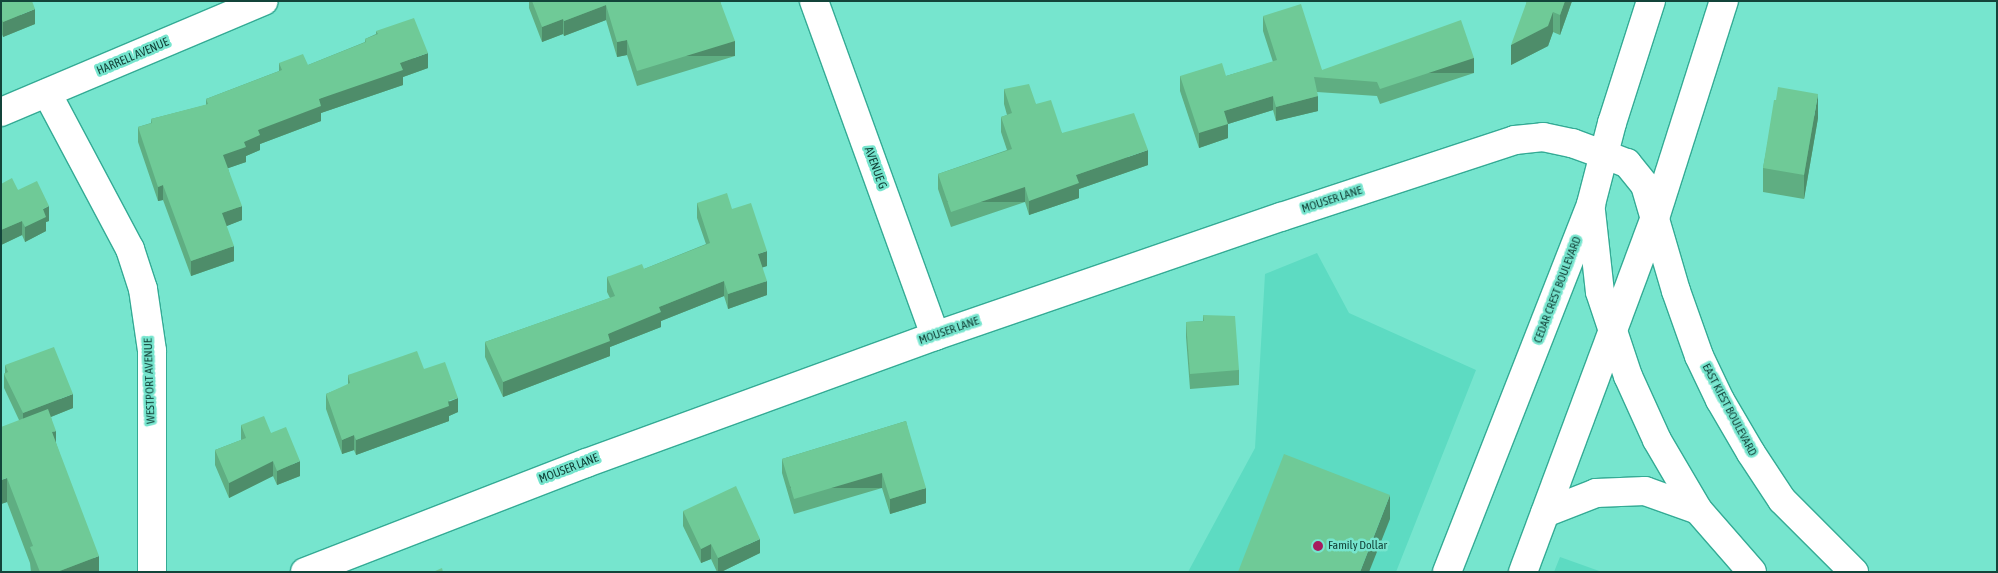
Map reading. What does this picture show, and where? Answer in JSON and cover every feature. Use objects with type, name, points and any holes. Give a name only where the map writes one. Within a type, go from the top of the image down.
[{"type":"street","name":"HARRELL AVENUE","points":[[1,112],[264,1]]},
{"type":"street","name":"AVENUE G","points":[[814,1],[935,336]]},
{"type":"street","name":"CEDAR CREST BOULEVARD","points":[[1447,572],[1591,204],[1603,154],[1651,1]]},
{"type":"street","points":[[1523,572],[1655,218],[1724,1]]},
{"type":"street","name":"WESTPORT AVENUE","points":[[47,93],[130,249],[143,289],[152,350],[152,572]]},
{"type":"street","name":"MOUSER LANE","points":[[305,572],[586,463],[935,336],[1281,217],[1515,140],[1543,137],[1572,143],[1627,163],[1645,185],[1655,218]]},
{"type":"street","points":[[1591,204],[1600,292],[1612,333],[1628,376],[1657,440],[1698,510],[1752,572]]},
{"type":"street","name":"EAST KIEST BOULEVARD","points":[[1655,218],[1676,291],[1700,356],[1720,400],[1750,453],[1782,500],[1854,572]]},
{"type":"street","points":[[1545,513],[1596,492],[1645,491],[1698,510]]},
{"type":"shaded area","points":[[1317,253],[1349,313],[1476,370],[1396,572],[1188,572],[1255,448],[1265,274]]},
{"type":"shaded area","points":[[1560,557],[1602,572],[1554,572]]},
{"type":"building","points":[[1,1],[32,1],[35,9],[3,22],[1,18]]},
{"type":"building","points":[[532,1],[720,1],[735,41],[637,71],[627,40],[617,42],[606,5],[542,27]]},
{"type":"building","points":[[1527,1],[1565,1],[1560,15],[1553,12],[1548,26],[1511,45]]},
{"type":"building","points":[[1301,4],[1322,70],[1461,20],[1474,58],[1380,89],[1377,82],[1314,77],[1318,96],[1276,107],[1273,96],[1224,111],[1228,124],[1199,133],[1180,76],[1222,63],[1226,76],[1277,60],[1263,16]]},
{"type":"building","points":[[414,18],[428,53],[400,63],[403,70],[319,99],[321,106],[258,130],[260,135],[244,142],[246,147],[223,155],[242,206],[222,213],[234,246],[191,261],[163,185],[158,187],[138,127],[152,123],[151,119],[208,104],[206,99],[282,70],[279,63],[303,54],[308,65],[366,42],[365,39],[378,34],[376,31]]},
{"type":"building","points":[[1029,84],[1036,104],[1051,100],[1062,133],[1134,113],[1148,150],[1076,175],[1079,183],[1029,201],[1025,187],[951,212],[938,174],[1012,149],[1001,117],[1012,113],[1004,89]]},
{"type":"building","points":[[1778,87],[1818,94],[1804,175],[1763,168],[1774,100],[1776,100]]},
{"type":"building","points":[[12,178],[18,190],[37,181],[49,206],[43,209],[46,217],[25,227],[22,221],[1,230],[1,184]]},
{"type":"building","points":[[727,193],[732,209],[751,203],[767,251],[758,254],[767,281],[728,294],[724,281],[659,307],[661,312],[608,334],[610,341],[503,382],[485,342],[615,296],[607,277],[642,264],[644,269],[710,243],[697,203]]},
{"type":"building","points":[[1203,315],[1235,316],[1239,370],[1190,374],[1186,322],[1204,321]]},
{"type":"building","points":[[54,347],[73,394],[23,413],[4,374],[8,372],[5,365]]},
{"type":"building","points":[[417,351],[424,369],[445,362],[458,398],[448,401],[449,406],[356,440],[354,435],[342,440],[326,394],[350,383],[348,375]]},
{"type":"building","points":[[48,409],[56,431],[52,432],[99,556],[57,572],[40,572],[30,547],[33,546],[7,478],[1,480],[1,427]]},
{"type":"building","points":[[264,416],[271,433],[286,427],[300,461],[277,471],[273,461],[229,483],[215,450],[246,438],[241,425]]},
{"type":"building","points":[[906,421],[926,488],[890,499],[882,473],[794,499],[782,459]]},
{"type":"building","name":"Family Dollar","points":[[1284,454],[1390,495],[1360,572],[1238,572]]},
{"type":"building","points":[[736,486],[760,539],[718,558],[711,544],[701,549],[683,511]]},
{"type":"building","points":[[442,568],[443,572],[433,572]]},
{"type":"place","name":"Family Dollar","points":[[1318,546]]}]
